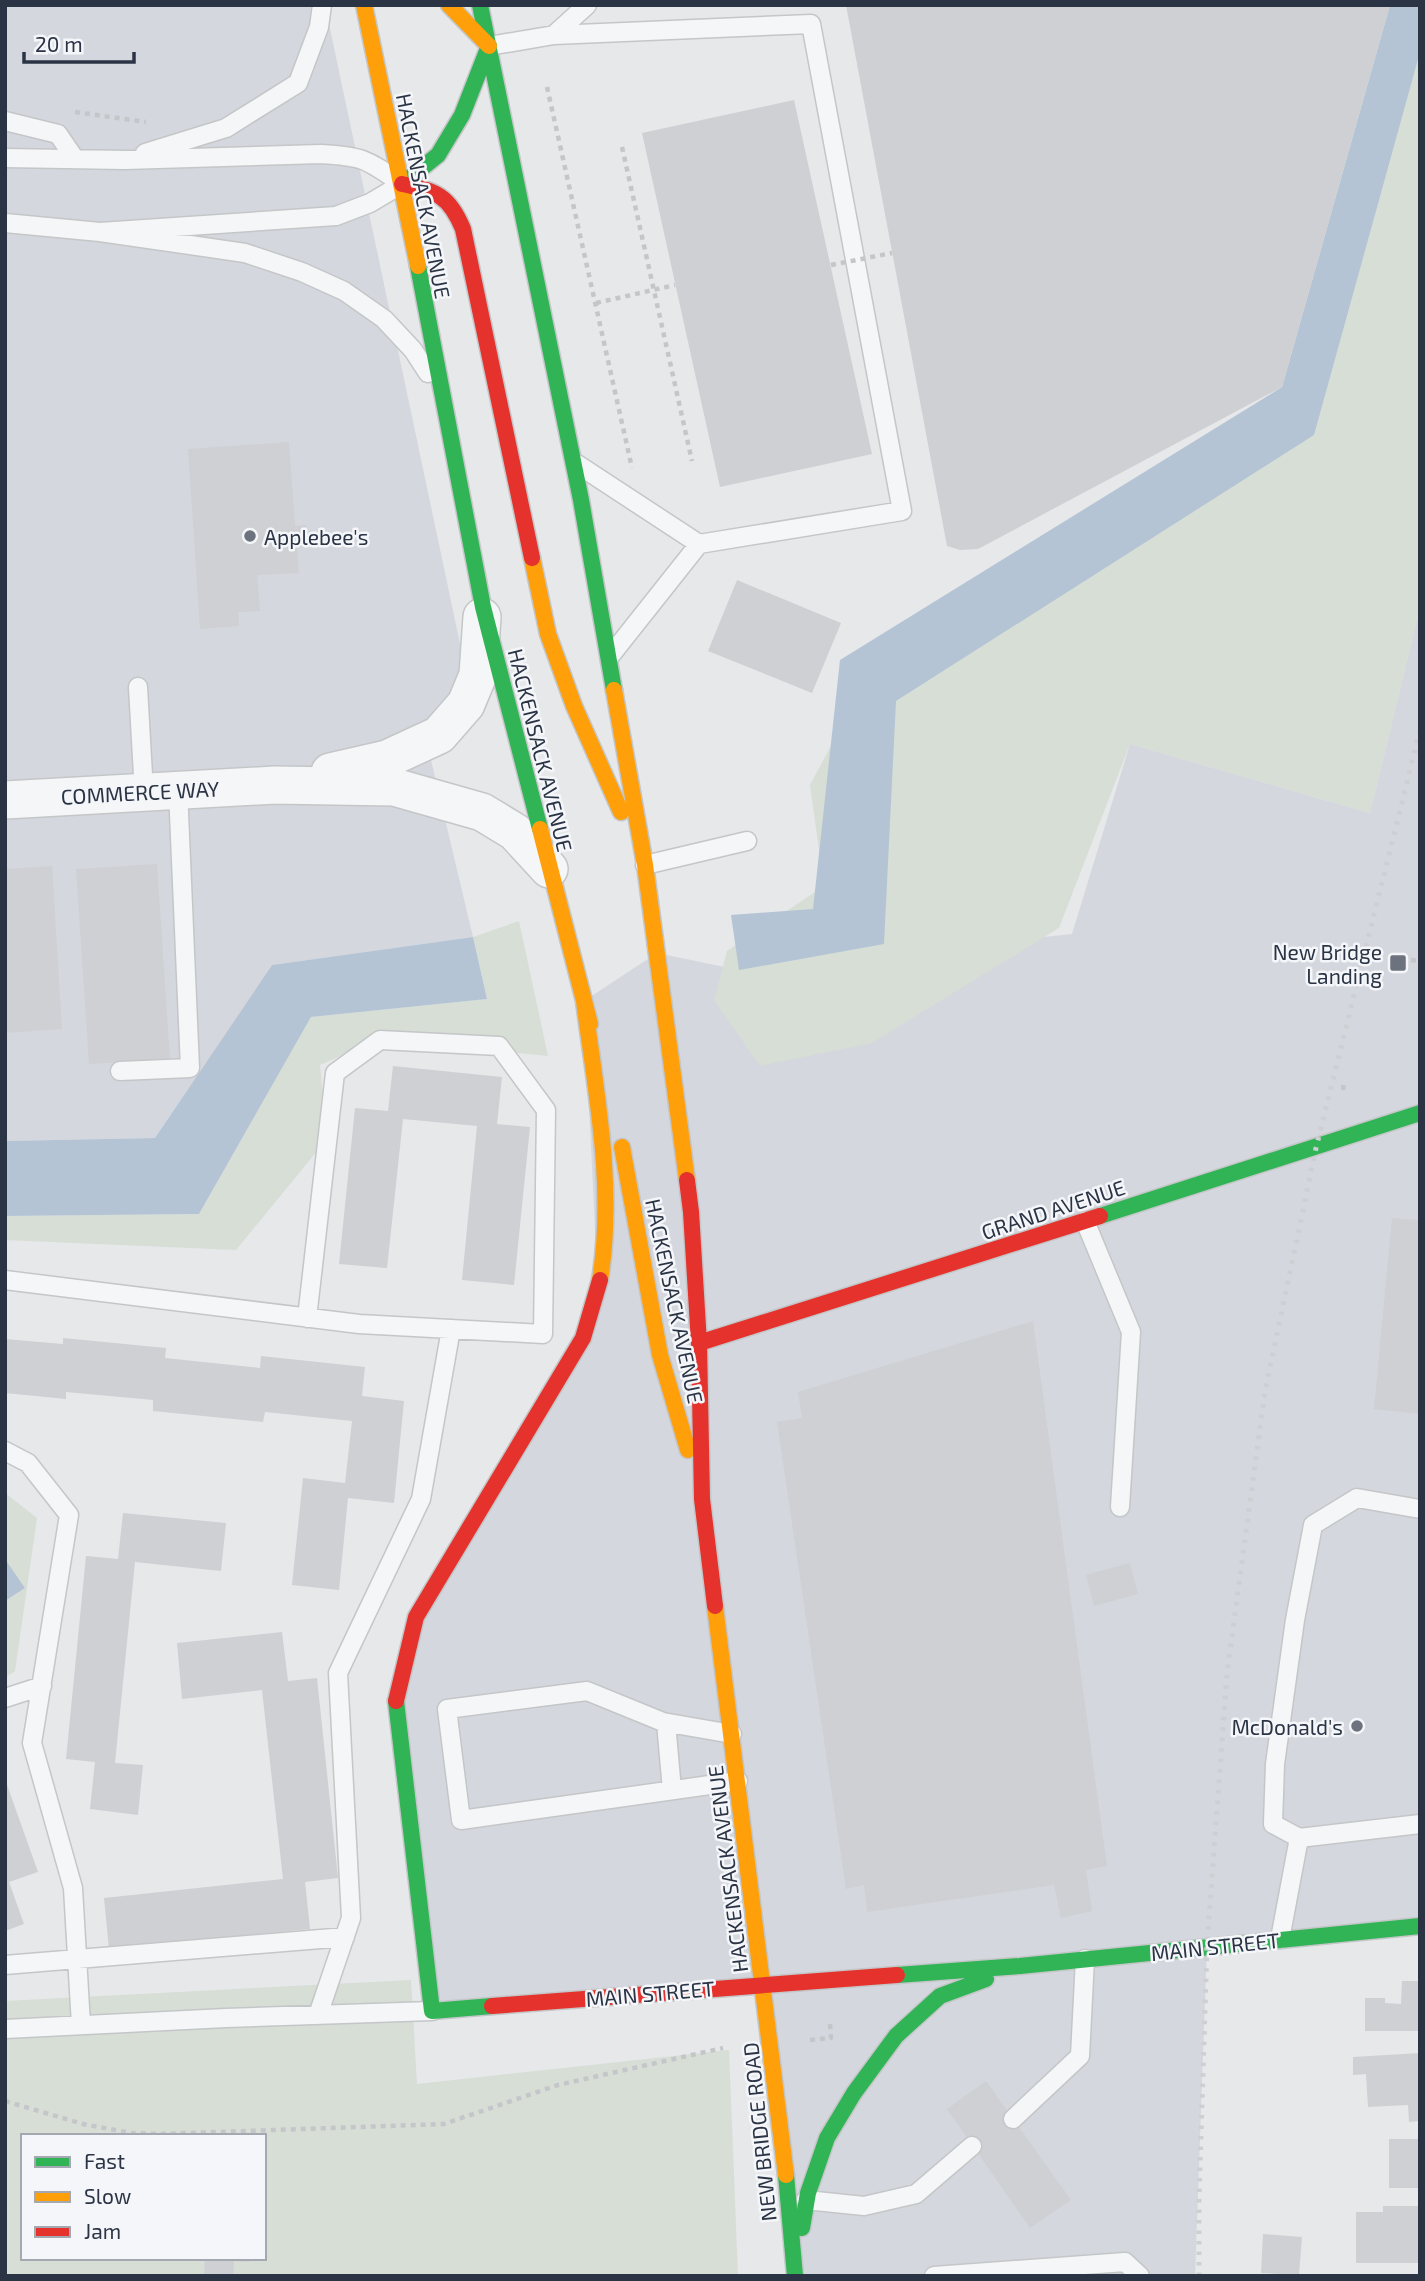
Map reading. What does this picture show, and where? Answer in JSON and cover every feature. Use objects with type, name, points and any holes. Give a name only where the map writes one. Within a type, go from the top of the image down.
[{"type":"main road","name":"HACKENSACK AVENUE","points":[[364,5],[402,184],[483,607],[617,1124],[660,1355],[702,1499]]},
{"type":"main road","points":[[402,184],[438,155],[462,116],[489,46],[449,5]]},
{"type":"main road","name":"HACKENSACK AVENUE","points":[[480,5],[573,462],[645,865],[691,1212],[699,1343],[702,1499],[762,1985]]},
{"type":"main road","points":[[402,184],[438,192],[455,209],[463,229],[548,634],[574,706],[645,865]]},
{"type":"main road","points":[[432,2011],[397,1702],[416,1617],[563,1336],[598,1291],[605,1240],[602,1159],[584,1001]]},
{"type":"main road","name":"GRAND AVENUE","points":[[699,1343],[1420,1113]]},
{"type":"main road","name":"MAIN STREET","points":[[432,2011],[1020,1966],[1420,1926]]},
{"type":"main road","points":[[795,2275],[806,2200],[827,2138],[854,2093],[896,2036],[940,1996],[1020,1966]]},
{"type":"main road","name":"NEW BRIDGE ROAD","points":[[762,1985],[786,2171],[795,2275]]},
{"type":"street","name":"COMMERCE WAY","points":[[275,785],[387,759],[439,735],[466,705],[478,675],[483,607]]},
{"type":"street","name":"COMMERCE WAY","points":[[5,800],[275,785],[394,787],[482,811],[515,832],[549,869]]},
{"type":"lane","points":[[125,160],[226,128],[298,83],[319,27],[322,5]]},
{"type":"lane","points":[[554,34],[587,5]]},
{"type":"lane","points":[[489,46],[554,34],[811,24],[902,511],[699,544],[573,462]]},
{"type":"lane","points":[[5,121],[58,134],[75,159]]},
{"type":"lane","points":[[5,158],[125,160],[321,153],[352,155],[371,162],[402,184],[370,202],[336,216],[100,232]]},
{"type":"lane","points":[[5,223],[100,232],[245,253],[302,272],[344,291],[384,319],[413,350],[442,393]]},
{"type":"lane","points":[[609,658],[699,544]]},
{"type":"lane","points":[[120,1071],[190,1068],[161,792],[138,687]]},
{"type":"lane","points":[[645,865],[747,841]]},
{"type":"lane","points":[[5,1280],[307,1318],[359,1324],[563,1336],[546,1110],[499,1046],[380,1040],[335,1073],[307,1318]]},
{"type":"lane","points":[[1085,1221],[1131,1332],[1120,1507]]},
{"type":"lane","points":[[318,2015],[351,1918],[338,1673],[421,1499],[451,1329]]},
{"type":"lane","points":[[5,1451],[28,1463],[69,1516],[32,1744],[72,1888],[81,2025]]},
{"type":"lane","points":[[1420,1509],[1357,1498],[1313,1525],[1295,1620],[1275,1764],[1273,1824],[1299,1838],[1420,1824]]},
{"type":"lane","points":[[5,1698],[42,1686]]},
{"type":"lane","points":[[732,1734],[666,1723],[587,1691],[447,1709],[461,1820],[738,1781]]},
{"type":"lane","points":[[666,1723],[672,1790]]},
{"type":"lane","points":[[1280,1940],[1299,1838]]},
{"type":"lane","points":[[5,1965],[345,1937]]},
{"type":"lane","points":[[1013,2119],[1080,2056],[1085,1959]]},
{"type":"lane","name":"MAIN STREET","points":[[5,2029],[432,2011]]},
{"type":"lane","points":[[806,2200],[863,2206],[916,2194],[972,2147]]},
{"type":"lane","points":[[934,2276],[1125,2262],[1140,2276]]},
{"type":"path","points":[[547,87],[634,475]]},
{"type":"path","points":[[65,110],[147,122]]},
{"type":"path","points":[[622,147],[692,461]]},
{"type":"path","points":[[831,265],[892,253]]},
{"type":"path","points":[[596,303],[676,285]]},
{"type":"path","points":[[1401,959],[1420,961]]},
{"type":"path","points":[[1343,1090],[1344,1081]]},
{"type":"path","points":[[810,2040],[831,2038],[830,2024]]},
{"type":"path","points":[[5,2101],[83,2124],[131,2133],[223,2134],[444,2124],[558,2085],[723,2048]]},
{"type":"shaded area","points":[[5,5],[325,5],[474,710],[431,760],[473,937],[272,965],[155,1138],[5,1141]]},
{"type":"shaded area","points":[[1420,5],[1420,607],[1370,813],[1130,744],[1059,928],[872,1043],[760,1066],[714,1000],[727,951],[824,886],[810,785],[893,630],[1307,388]]},
{"type":"shaded area","points":[[1420,607],[1420,1926],[1207,1947],[1195,2276],[795,2276],[762,1985],[432,2011],[396,1702],[416,1617],[598,1291],[584,1001],[657,953],[739,970],[1072,934],[1130,744],[1370,813]]},
{"type":"shaded area","points":[[519,921],[548,1056],[379,1039],[320,1065],[327,1139],[236,1250],[5,1240],[5,1216],[199,1214],[311,1017],[487,999],[473,937]]},
{"type":"shaded area","points":[[5,1493],[37,1518],[15,1671],[5,1678],[5,1601],[25,1588],[5,1559]]},
{"type":"shaded area","points":[[411,1980],[417,2084],[729,2050],[738,2276],[5,2276],[5,2001]]},
{"type":"water","points":[[1390,5],[1420,5],[1420,52],[1314,435],[896,701],[884,944],[739,970],[731,915],[813,909],[840,660],[1282,387]]},
{"type":"water","points":[[473,937],[487,999],[311,1017],[199,1214],[5,1216],[5,1141],[155,1138],[272,965]]},
{"type":"water","points":[[5,1559],[25,1588],[5,1601]]},
{"type":"building","points":[[846,5],[1390,5],[1282,387],[978,549],[960,550],[947,546]]},
{"type":"building","points":[[794,100],[872,454],[720,487],[642,133]]},
{"type":"building","name":"Applebee's","points":[[289,442],[295,526],[306,525],[307,546],[297,547],[299,573],[257,575],[260,611],[238,612],[239,626],[200,629],[188,449]]},
{"type":"building","points":[[737,580],[841,623],[812,693],[708,651]]},
{"type":"building","points":[[157,864],[170,1059],[89,1064],[76,869]]},
{"type":"building","points":[[52,866],[62,1029],[5,1033],[5,869]]},
{"type":"building","points":[[393,1066],[502,1077],[497,1124],[530,1127],[514,1285],[462,1280],[477,1126],[403,1119],[387,1268],[339,1264],[355,1108],[388,1111]]},
{"type":"building","points":[[1392,1218],[1420,1220],[1420,1414],[1374,1409]]},
{"type":"building","points":[[1033,1321],[1107,1866],[1086,1870],[1092,1911],[1061,1918],[1054,1885],[867,1912],[864,1885],[846,1889],[777,1422],[802,1418],[798,1392]]},
{"type":"building","points":[[63,1338],[166,1348],[165,1358],[260,1368],[261,1356],[365,1367],[362,1396],[404,1401],[394,1503],[348,1498],[339,1590],[292,1585],[303,1478],[345,1483],[352,1421],[265,1412],[263,1422],[153,1411],[153,1400],[66,1392],[66,1399],[5,1393],[5,1339],[63,1344]]},
{"type":"building","points":[[123,1513],[226,1523],[221,1571],[135,1562],[115,1763],[143,1765],[138,1815],[90,1809],[95,1762],[66,1759],[86,1556],[118,1559]]},
{"type":"building","points":[[1130,1563],[1138,1594],[1094,1606],[1086,1575]]},
{"type":"building","points":[[282,1632],[288,1681],[317,1678],[338,1878],[305,1882],[310,1929],[109,1949],[104,1898],[283,1879],[262,1690],[182,1699],[177,1643]]},
{"type":"building","points":[[5,1779],[38,1872],[9,1882],[24,1924],[5,1931]]},
{"type":"building","points":[[1402,1981],[1420,1981],[1420,2031],[1365,2031],[1365,1998],[1385,1998],[1385,2003],[1401,2004]]},
{"type":"building","points":[[1420,2053],[1420,2121],[1409,2122],[1408,2105],[1368,2107],[1366,2074],[1353,2075],[1353,2057]]},
{"type":"building","points":[[986,2081],[1071,2200],[1030,2228],[947,2109]]},
{"type":"building","points":[[1389,2139],[1420,2139],[1420,2188],[1389,2188]]},
{"type":"building","points":[[1383,2206],[1420,2206],[1420,2263],[1356,2263],[1356,2212],[1383,2212]]},
{"type":"building","points":[[1263,2234],[1302,2237],[1299,2275],[1261,2273]]},
{"type":"building","points":[[205,2260],[249,2260],[234,2261],[233,2276],[204,2276]]},
{"type":"railway","points":[[1199,2276],[1207,1946],[1227,1673],[1265,1391],[1316,1148],[1420,730]]},
{"type":"traffic: fast","points":[[480,5],[581,500],[614,690]]},
{"type":"traffic: fast","points":[[402,184],[438,155],[462,115],[489,46]]},
{"type":"traffic: fast","points":[[418,266],[483,607],[540,829]]},
{"type":"traffic: fast","points":[[1100,1216],[1420,1113]]},
{"type":"traffic: fast","points":[[396,1701],[432,2011],[492,2006]]},
{"type":"traffic: fast","points":[[897,1975],[1020,1966],[1420,1926]]},
{"type":"traffic: fast","points":[[802,2228],[808,2193],[827,2138],[854,2093],[896,2036],[940,1996],[986,1979]]},
{"type":"traffic: fast","points":[[786,2175],[795,2276]]},
{"type":"traffic: slow","points":[[364,5],[418,266]]},
{"type":"traffic: slow","points":[[449,5],[489,46]]},
{"type":"traffic: slow","points":[[532,558],[548,634],[574,706],[621,812]]},
{"type":"traffic: slow","points":[[614,690],[645,865],[687,1180]]},
{"type":"traffic: slow","points":[[540,829],[590,1024]]},
{"type":"traffic: slow","points":[[584,1001],[605,1175],[606,1210],[600,1280]]},
{"type":"traffic: slow","points":[[622,1147],[660,1355],[688,1450]]},
{"type":"traffic: slow","points":[[715,1606],[786,2175]]},
{"type":"traffic: jam","points":[[402,184],[440,196],[452,209],[463,229],[532,558]]},
{"type":"traffic: jam","points":[[687,1180],[699,1343],[702,1499],[715,1606]]},
{"type":"traffic: jam","points":[[699,1343],[1100,1216]]},
{"type":"traffic: jam","points":[[396,1701],[416,1617],[583,1338],[600,1280]]},
{"type":"traffic: jam","points":[[492,2006],[897,1975]]},
{"type":"place","name":"Applebee's","points":[[250,536]]},
{"type":"place","name":"New Bridge Landing","points":[[1398,963]]},
{"type":"place","name":"McDonald's","points":[[1357,1726]]}]
